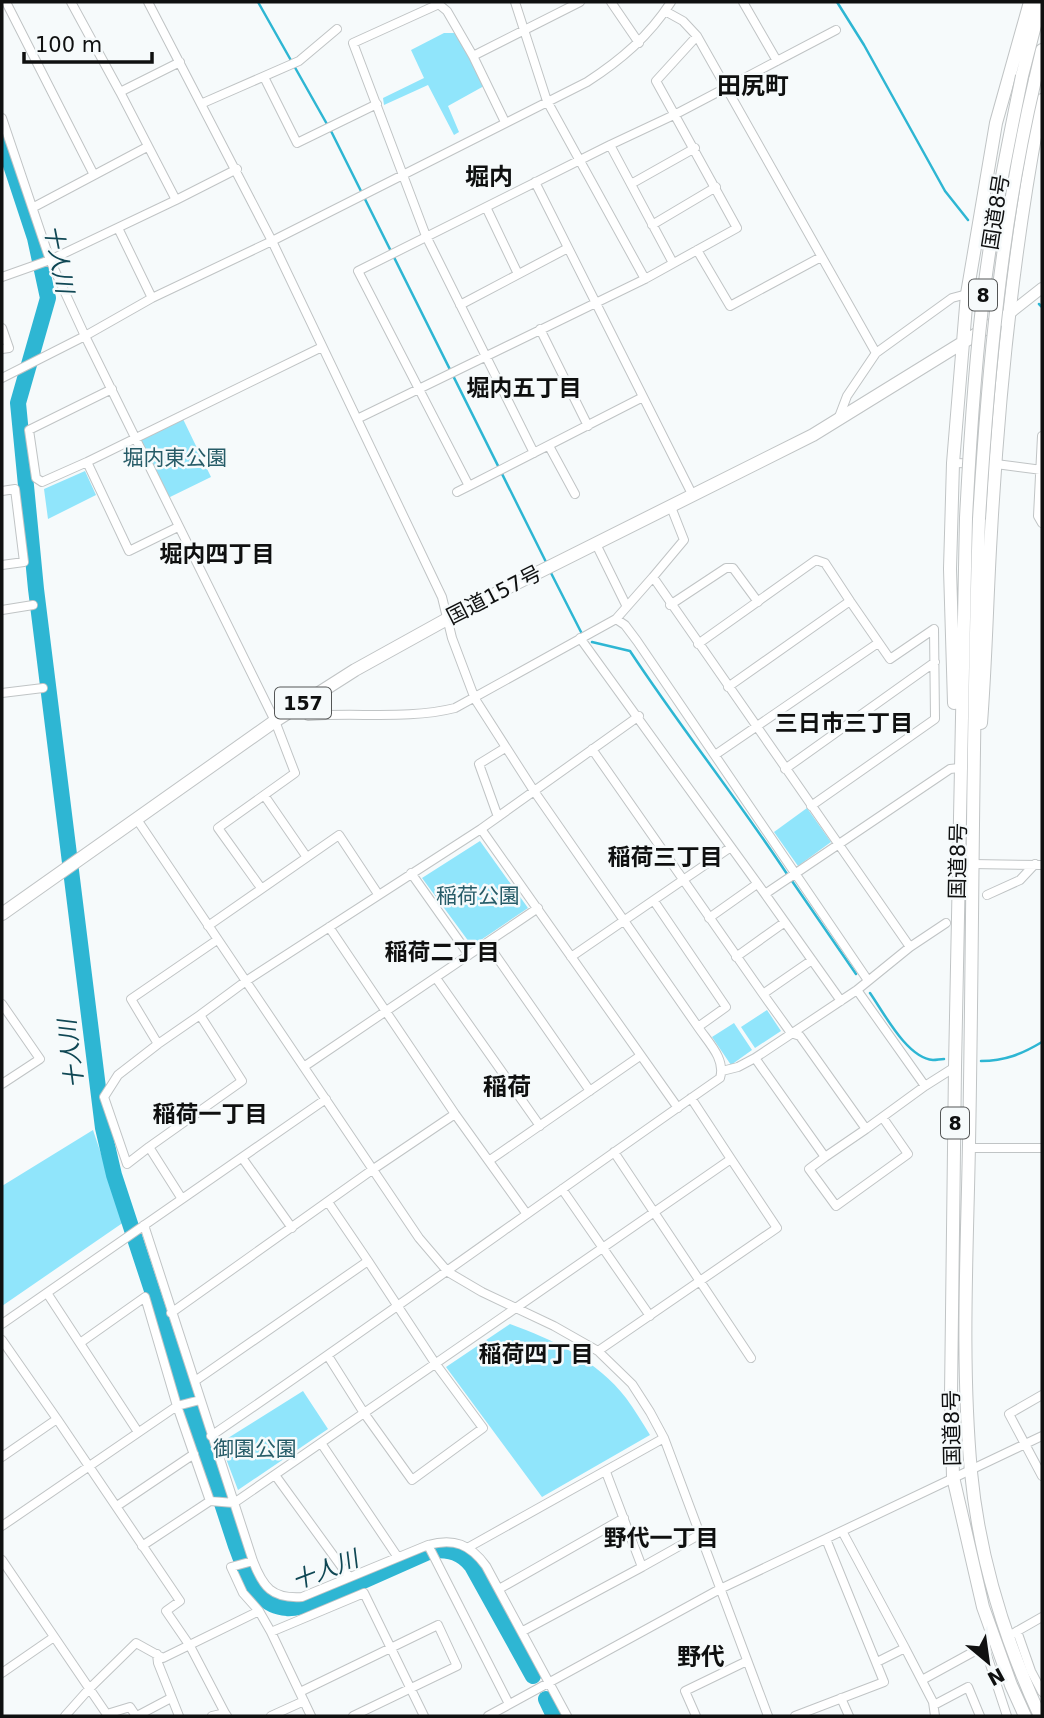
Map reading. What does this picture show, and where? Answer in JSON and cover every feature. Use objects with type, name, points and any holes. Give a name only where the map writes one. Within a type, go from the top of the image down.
[{"type":"highway","name":"8","points":[[962,344],[967,294],[996,123],[1030,2]]},
{"type":"highway","name":"国道8号","points":[[1025,1716],[1001,1638],[971,1470],[964,1297],[974,816],[972,416],[985,284],[1002,173],[1041,2]]},
{"type":"highway","name":"国道8号","points":[[1040,1716],[983,1607],[953,1477],[951,1395],[960,764],[972,518],[1000,272],[1022,137],[1042,50]]},
{"type":"highway","name":"8","points":[[1009,314],[1031,155],[1042,100]]},
{"type":"highway","name":"国道157号","points":[[2,914],[275,721],[355,670],[449,618],[838,421],[1009,314]]},
{"type":"highway","points":[[974,816],[985,676],[996,464],[1009,314]]},
{"type":"highway","points":[[960,764],[951,643],[950,569],[953,463],[962,344]]},
{"type":"main road","points":[[1009,314],[1042,288]]},
{"type":"street","points":[[6,2],[94,175]]},
{"type":"street","points":[[71,2],[176,200]]},
{"type":"street","points":[[148,2],[237,169],[442,597],[452,638],[475,699],[534,791],[698,1027],[721,1063],[722,1071],[720,1078],[460,1260],[449,1272],[397,1304],[328,1356],[211,1436]]},
{"type":"street","points":[[515,2],[547,101],[645,279]]},
{"type":"street","points":[[473,56],[580,2]]},
{"type":"street","points":[[611,2],[639,43]]},
{"type":"street","points":[[2,378],[152,299],[272,241],[607,69],[639,43],[671,2]]},
{"type":"street","points":[[743,2],[777,61]]},
{"type":"street","points":[[505,122],[473,56],[447,11],[437,3],[353,43],[426,236],[534,453]]},
{"type":"street","points":[[665,11],[683,21],[697,36],[876,353]]},
{"type":"street","points":[[203,103],[299,61],[337,29]]},
{"type":"street","points":[[469,486],[358,271],[727,89],[836,30]]},
{"type":"street","points":[[357,419],[645,279],[737,228],[656,81],[697,36]]},
{"type":"street","points":[[120,92],[180,62]]},
{"type":"street","points":[[264,77],[297,143],[377,104]]},
{"type":"street","points":[[2,118],[34,207],[48,261],[275,721],[295,773],[218,828],[261,888]]},
{"type":"street","points":[[610,145],[673,263]]},
{"type":"street","points":[[34,207],[146,147]]},
{"type":"street","points":[[631,184],[695,148]]},
{"type":"street","points":[[2,277],[48,261],[237,169]]},
{"type":"street","points":[[535,182],[693,496]]},
{"type":"street","points":[[652,225],[716,187]]},
{"type":"street","points":[[485,207],[518,274]]},
{"type":"street","points":[[118,228],[152,299]]},
{"type":"street","points":[[460,305],[568,248]]},
{"type":"street","points":[[697,250],[730,306],[821,257]]},
{"type":"street","points":[[838,421],[847,396],[876,353],[952,298],[967,294]]},
{"type":"street","points":[[2,328],[9,348],[2,349]]},
{"type":"street","points":[[540,329],[588,426]]},
{"type":"street","points":[[111,389],[29,430],[36,478],[42,482],[87,462],[322,347]]},
{"type":"street","points":[[457,492],[643,397]]},
{"type":"street","points":[[1042,436],[1038,516],[1042,523]]},
{"type":"street","points":[[549,446],[575,494]]},
{"type":"street","points":[[87,462],[129,551],[178,527]]},
{"type":"street","points":[[953,463],[1041,469]]},
{"type":"street","points":[[2,491],[15,489],[24,562],[2,565]]},
{"type":"street","points":[[301,704],[308,716],[344,713],[384,716],[434,713],[475,699],[616,619],[684,540],[671,507]]},
{"type":"street","points":[[596,544],[626,605]]},
{"type":"street","points":[[698,644],[816,560],[825,563],[890,659],[934,629],[936,719],[811,806]]},
{"type":"street","points":[[670,605],[726,568],[733,568],[758,602]]},
{"type":"street","points":[[653,577],[910,947]]},
{"type":"street","points":[[728,687],[850,601]]},
{"type":"street","points":[[2,610],[33,605]]},
{"type":"street","points":[[616,619],[625,625],[637,641],[867,979]]},
{"type":"street","points":[[580,638],[639,716],[841,1001]]},
{"type":"street","points":[[715,755],[878,643]]},
{"type":"street","points":[[785,769],[935,662]]},
{"type":"street","points":[[2,693],[43,688]]},
{"type":"street","points":[[200,1015],[242,1081],[127,1164],[104,1097],[118,1075],[246,981],[481,829],[639,716]]},
{"type":"street","points":[[498,817],[479,764],[505,748]]},
{"type":"street","points":[[592,749],[762,994],[791,1033],[800,1036],[866,1129]]},
{"type":"street","points":[[765,894],[960,764]]},
{"type":"street","points":[[264,795],[306,856]]},
{"type":"street","points":[[136,818],[419,1238],[449,1272],[482,1293],[554,1326],[598,1351],[632,1384],[664,1438],[768,1716]]},
{"type":"street","points":[[481,829],[678,1108]]},
{"type":"street","points":[[208,926],[339,835],[378,894]]},
{"type":"street","points":[[571,957],[732,847]]},
{"type":"street","points":[[972,864],[1039,864]]},
{"type":"street","points":[[987,895],[1020,880],[1039,864]]},
{"type":"street","points":[[411,873],[469,955]]},
{"type":"street","points":[[709,918],[757,884]]},
{"type":"street","points":[[654,901],[726,1007],[698,1027]]},
{"type":"street","points":[[305,1066],[538,908]]},
{"type":"street","points":[[736,957],[785,922]]},
{"type":"street","points":[[722,1071],[738,1068],[755,1058],[857,990],[867,979],[946,923]]},
{"type":"street","points":[[329,927],[455,1114],[526,1213]]},
{"type":"street","points":[[158,1044],[131,999],[217,940]]},
{"type":"street","points":[[487,943],[590,1091]]},
{"type":"street","points":[[762,994],[812,960]]},
{"type":"street","points":[[436,978],[540,1126]]},
{"type":"street","points":[[857,990],[925,1086]]},
{"type":"street","points":[[2,1004],[40,1059],[2,1084]]},
{"type":"street","points":[[490,1160],[640,1056]]},
{"type":"street","points":[[755,1058],[825,1157]]},
{"type":"street","points":[[883,1118],[908,1154],[836,1206],[809,1169],[955,1067]]},
{"type":"street","points":[[598,1351],[776,1228],[691,1098]]},
{"type":"street","points":[[2,1324],[326,1099]]},
{"type":"street","points":[[171,1313],[455,1114]]},
{"type":"street","points":[[149,1147],[182,1199]]},
{"type":"street","points":[[969,1147],[1042,1148]]},
{"type":"street","points":[[614,1153],[751,1358]]},
{"type":"street","points":[[142,1546],[213,1501],[232,1503],[275,1475],[731,1158]]},
{"type":"street","points":[[243,1159],[292,1228]]},
{"type":"street","points":[[562,1189],[650,1316]]},
{"type":"street","points":[[328,1202],[435,1363],[483,1428],[412,1480],[364,1413],[328,1356]]},
{"type":"street","points":[[142,1227],[195,1381],[198,1400],[251,1561],[269,1590],[286,1598],[302,1597],[397,1556],[441,1541],[469,1547],[486,1566],[567,1716]]},
{"type":"street","points":[[195,1381],[368,1261]]},
{"type":"street","points":[[47,1293],[138,1432]]},
{"type":"street","points":[[80,1343],[145,1297],[181,1405],[194,1454],[213,1501]]},
{"type":"street","points":[[2,1339],[180,1601],[166,1611],[190,1646],[226,1714],[212,1716]]},
{"type":"street","points":[[1042,1395],[1009,1414],[1042,1476]]},
{"type":"street","points":[[2,1526],[138,1432],[181,1405],[198,1400]]},
{"type":"street","points":[[2,1457],[57,1419]]},
{"type":"street","points":[[488,1716],[720,1589],[1042,1436]]},
{"type":"street","points":[[469,1547],[664,1438]]},
{"type":"street","points":[[321,1443],[397,1556]]},
{"type":"street","points":[[117,1506],[194,1454]]},
{"type":"street","points":[[606,1472],[642,1567]]},
{"type":"street","points":[[275,1475],[349,1577]]},
{"type":"street","points":[[499,1589],[624,1518]]},
{"type":"street","points":[[842,1531],[922,1680],[935,1716]]},
{"type":"street","points":[[523,1632],[699,1535]]},
{"type":"street","points":[[795,1716],[884,1682],[826,1539]]},
{"type":"street","points":[[429,1547],[509,1704]]},
{"type":"street","points":[[2,1560],[108,1715],[130,1707],[137,1716],[171,1698]]},
{"type":"street","points":[[251,1561],[231,1567],[243,1593],[259,1611],[271,1632],[311,1716]]},
{"type":"street","points":[[271,1632],[364,1593],[424,1716]]},
{"type":"street","points":[[65,1716],[136,1643],[163,1658],[259,1611]]},
{"type":"street","points":[[922,1680],[1042,1618]]},
{"type":"street","points":[[300,1692],[438,1625],[457,1666],[353,1716]]},
{"type":"street","points":[[2,1673],[54,1637]]},
{"type":"street","points":[[1001,1638],[1031,1671],[1042,1692]]},
{"type":"street","points":[[1001,1638],[1007,1716]]},
{"type":"street","points":[[877,1662],[905,1648]]},
{"type":"street","points":[[157,1654],[179,1716]]},
{"type":"street","points":[[696,1716],[685,1691],[747,1661]]},
{"type":"street","points":[[933,1705],[968,1687],[980,1716]]},
{"type":"street","points":[[841,1698],[849,1716]]},
{"type":"street","points":[[271,1716],[304,1702]]},
{"type":"green space","points":[[444,33],[456,33],[484,86],[448,106],[459,132],[454,135],[428,85],[384,105],[383,98],[424,78],[411,50]]},
{"type":"green space","name":"堀内東公園","points":[[183,419],[211,477],[168,498],[140,439]]},
{"type":"green space","points":[[85,471],[96,495],[48,519],[44,489]]},
{"type":"green space","points":[[807,808],[831,842],[798,866],[774,832]]},
{"type":"green space","name":"稲荷公園","points":[[480,841],[528,908],[472,946],[422,878]]},
{"type":"green space","points":[[767,1010],[781,1031],[755,1048],[741,1027]]},
{"type":"green space","points":[[734,1023],[752,1050],[731,1065],[712,1037]]},
{"type":"green space","points":[[93,1130],[124,1222],[2,1306],[2,1186]]},
{"type":"green space","points":[[510,1324],[558,1344],[602,1373],[626,1398],[650,1435],[542,1497],[446,1367]]},
{"type":"green space","name":"御園公園","points":[[303,1391],[328,1429],[238,1490],[220,1443]]},
{"type":"waterway","points":[[258,2],[332,133],[546,562]]},
{"type":"waterway","points":[[837,2],[864,45],[945,191],[968,220]]},
{"type":"waterway","name":"十人川","points":[[2,138],[35,238],[48,298],[18,403],[36,589],[103,1128],[114,1175],[236,1546],[248,1576],[259,1594],[276,1606],[289,1608],[309,1605],[433,1550],[455,1553],[472,1566],[533,1676]]},
{"type":"waterway","points":[[1039,304],[1042,307]]},
{"type":"waterway","points":[[550,571],[581,632]]},
{"type":"waterway","points":[[592,642],[630,651],[787,874]]},
{"type":"waterway","points":[[792,881],[856,974]]},
{"type":"waterway","points":[[870,993],[897,1033],[914,1052],[933,1060],[944,1059]]},
{"type":"waterway","points":[[981,1061],[1013,1056],[1042,1042]]},
{"type":"waterway","name":"十人川","points":[[546,1699],[554,1716]]},
{"type":"district","name":"田尻町","points":[[753,86]]},
{"type":"district","name":"堀内","points":[[489,177]]},
{"type":"district","name":"堀内五丁目","points":[[524,388]]},
{"type":"district","name":"堀内四丁目","points":[[217,554]]},
{"type":"district","name":"三日市三丁目","points":[[844,723]]},
{"type":"district","name":"稲荷三丁目","points":[[665,857]]},
{"type":"district","name":"稲荷二丁目","points":[[442,952]]},
{"type":"district","name":"稲荷","points":[[507,1087]]},
{"type":"district","name":"稲荷一丁目","points":[[210,1114]]},
{"type":"district","name":"稲荷四丁目","points":[[536,1354]]},
{"type":"district","name":"野代一丁目","points":[[661,1538]]},
{"type":"district","name":"野代","points":[[701,1657]]}]
